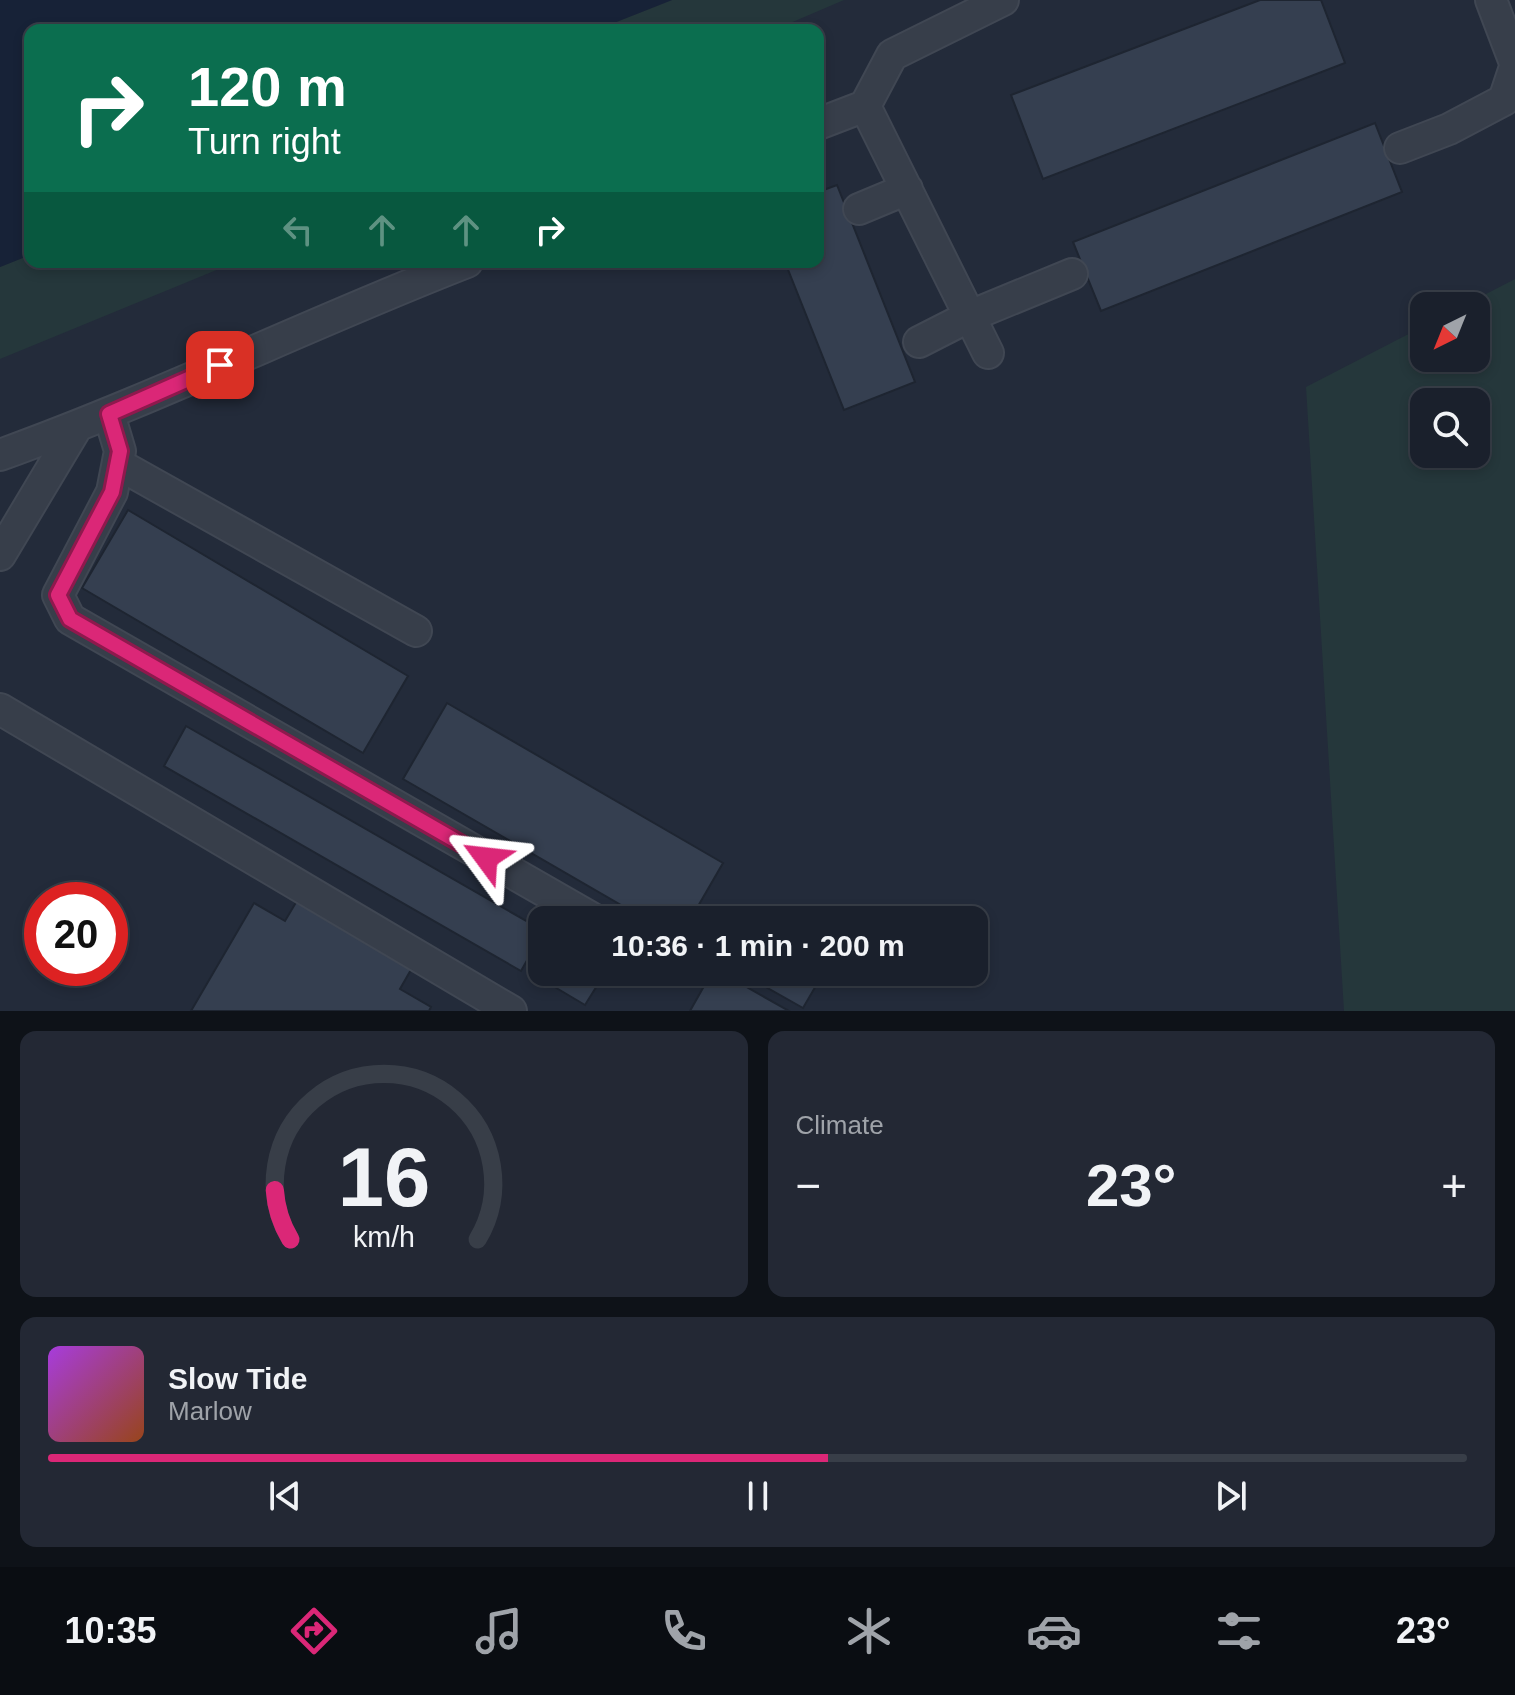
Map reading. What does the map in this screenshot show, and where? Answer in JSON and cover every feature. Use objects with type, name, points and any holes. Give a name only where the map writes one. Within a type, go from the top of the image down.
[{"type":"lane","points":[[824,122],[865,106],[892,55],[1003,0]]},
{"type":"lane","points":[[1400,148],[1449,129],[1504,100],[1515,65],[1491,0]]},
{"type":"lane","points":[[865,106],[988,353]]},
{"type":"lane","points":[[859,209],[907,189]]},
{"type":"lane","points":[[0,455],[76,428],[452,268]]},
{"type":"lane","points":[[919,342],[970,316],[1072,274]]},
{"type":"lane","points":[[109,414],[120,451],[118,464],[112,492],[58,595],[70,619],[571,906]]},
{"type":"lane","points":[[0,555],[76,428]]},
{"type":"lane","points":[[118,464],[416,631]]},
{"type":"lane","points":[[0,709],[490,1006]]},
{"type":"shaded area","points":[[672,0],[844,0],[788,24],[611,24]]},
{"type":"shaded area","points":[[24,257],[24,268],[221,268],[0,359],[0,267]]},
{"type":"shaded area","points":[[1515,279],[1515,1011],[1344,1011],[1306,387],[1410,333],[1410,372],[1490,372],[1490,292]]},
{"type":"water","points":[[0,0],[672,0],[611,24],[24,24],[24,257],[0,267]]},
{"type":"building","points":[[1260,0],[1321,0],[1345,63],[1043,179],[1011,95]]},
{"type":"building","points":[[1375,123],[1402,192],[1101,311],[1073,242]]},
{"type":"building","points":[[837,185],[915,382],[844,410],[787,268],[824,268],[824,190]]},
{"type":"building","points":[[128,510],[408,676],[363,753],[82,588]]},
{"type":"building","points":[[447,703],[723,863],[698,906],[623,906],[403,779]]},
{"type":"building","points":[[186,726],[528,922],[528,959],[521,971],[164,766]]},
{"type":"building","points":[[301,894],[416,961],[400,989],[431,1007],[429,1011],[191,1011],[254,903],[285,921]]},
{"type":"building","points":[[553,986],[597,986],[585,1005]]},
{"type":"building","points":[[704,986],[745,986],[789,1011],[690,1011]]},
{"type":"building","points":[[764,986],[816,986],[803,1008]]},
{"type":"route","points":[[220,365],[109,414],[120,451],[112,492],[58,595],[70,619],[486,858]]}]
